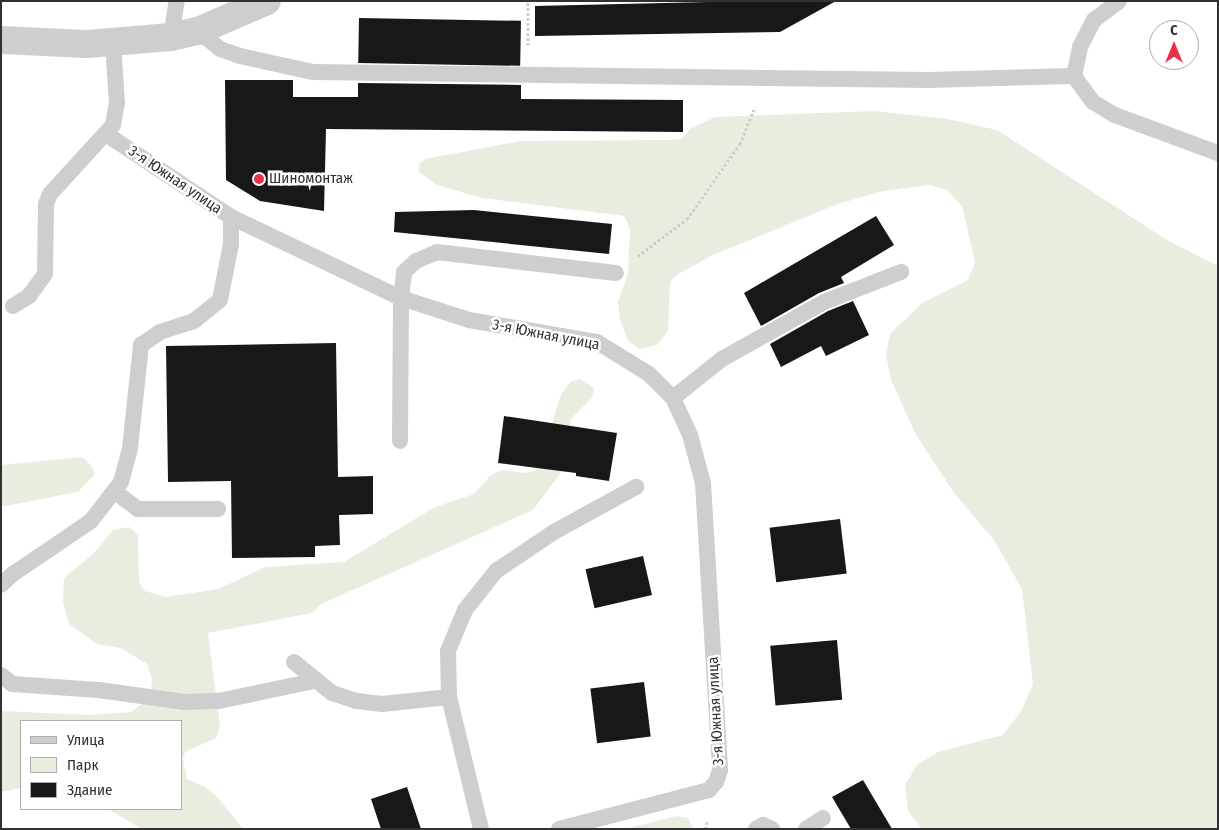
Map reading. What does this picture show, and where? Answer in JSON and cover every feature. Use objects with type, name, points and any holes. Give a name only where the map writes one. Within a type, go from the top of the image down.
[{"type":"street","points":[[1,40],[113,44],[171,37],[198,31],[267,1]]},
{"type":"lane","points":[[171,37],[177,1]]},
{"type":"lane","points":[[1119,1],[1094,20],[1080,47],[1074,76],[1094,102],[1115,115],[1218,153]]},
{"type":"lane","points":[[198,31],[220,49],[240,56],[313,72],[928,80],[1074,76]]},
{"type":"lane","points":[[13,306],[29,296],[45,274],[46,204],[50,194],[58,181],[113,125],[117,103],[113,44]]},
{"type":"lane","name":"3-я Южная улица","points":[[106,134],[231,217],[400,298],[469,320],[597,342],[649,374],[673,398],[690,436],[703,483],[720,752],[716,782],[709,790],[559,829]]},
{"type":"lane","points":[[1,585],[13,574],[91,522],[121,482],[130,448],[141,345],[160,332],[194,321],[220,300],[232,244],[231,217]]},
{"type":"lane","points":[[400,441],[400,298],[404,272],[416,261],[437,252],[616,273]]},
{"type":"lane","points":[[673,398],[722,359],[816,306],[901,272]]},
{"type":"lane","points":[[481,829],[449,697],[448,651],[465,610],[496,571],[554,532],[636,487]]},
{"type":"lane","points":[[114,491],[138,509],[218,509]]},
{"type":"lane","points":[[294,662],[332,693],[382,704],[449,697]]},
{"type":"lane","points":[[1,675],[12,684],[99,690],[184,702],[219,701],[314,680]]},
{"type":"lane","points":[[806,829],[822,818]]},
{"type":"lane","points":[[756,829],[763,825],[772,829]]},
{"type":"path","points":[[528,1],[528,76]]},
{"type":"path","points":[[616,273],[687,220],[740,144],[767,78]]},
{"type":"green space","points":[[874,111],[948,119],[997,130],[1167,240],[1218,266],[1218,829],[922,829],[908,811],[905,785],[917,765],[938,752],[1003,735],[1021,711],[1033,684],[1022,589],[994,540],[955,494],[916,435],[891,380],[886,355],[890,334],[922,303],[968,280],[975,262],[962,206],[947,190],[929,185],[883,191],[838,204],[713,255],[678,274],[670,282],[668,331],[657,345],[640,349],[629,342],[620,320],[618,302],[628,273],[630,229],[624,216],[482,198],[437,185],[419,172],[419,164],[425,159],[520,141],[671,140],[681,139],[691,128],[715,117]]},
{"type":"green space","points":[[580,379],[594,388],[592,398],[571,419],[563,470],[533,510],[321,604],[312,613],[208,633],[220,726],[216,738],[185,752],[183,759],[187,779],[204,786],[219,799],[243,829],[142,829],[110,810],[182,810],[182,720],[20,720],[20,788],[1,792],[1,711],[91,715],[131,712],[150,697],[152,679],[147,664],[121,648],[97,644],[69,624],[63,603],[64,578],[94,553],[113,530],[129,527],[138,535],[139,582],[145,591],[166,597],[218,589],[265,567],[344,562],[435,507],[474,494],[490,476],[502,470],[527,473],[536,470],[561,395],[570,382]]},
{"type":"green space","points":[[82,457],[91,465],[95,474],[78,492],[1,507],[1,465]]},
{"type":"green space","points":[[677,816],[688,818],[693,829],[624,829]]},
{"type":"building","points":[[836,1],[780,32],[535,36],[535,6]]},
{"type":"building","points":[[359,18],[521,21],[520,66],[358,63]]},
{"type":"building","points":[[225,80],[293,80],[293,97],[358,97],[358,83],[521,85],[521,99],[683,100],[683,132],[326,129],[324,211],[260,201],[226,180]]},
{"type":"building","points":[[474,210],[612,224],[609,254],[394,232],[395,212]]},
{"type":"building","points":[[876,216],[894,245],[841,277],[844,283],[819,293],[761,326],[744,293]]},
{"type":"building","points":[[853,301],[869,335],[826,356],[821,346],[781,367],[770,344],[828,311]]},
{"type":"building","points":[[336,343],[338,477],[373,476],[373,514],[339,515],[340,545],[315,546],[315,557],[232,558],[231,481],[168,482],[166,346]]},
{"type":"building","points":[[504,416],[617,433],[609,481],[576,476],[576,473],[498,463]]},
{"type":"building","points":[[840,519],[847,574],[776,582],[770,528]]},
{"type":"building","points":[[643,556],[652,595],[595,608],[586,569]]},
{"type":"building","points":[[837,640],[842,700],[775,706],[770,646]]},
{"type":"building","points":[[644,682],[651,737],[597,743],[590,689]]},
{"type":"building","points":[[863,780],[892,829],[851,829],[832,797]]},
{"type":"building","points":[[407,787],[421,829],[381,829],[371,799]]},
{"type":"place","name":"Шиномонтаж","points":[[259,179]]}]
